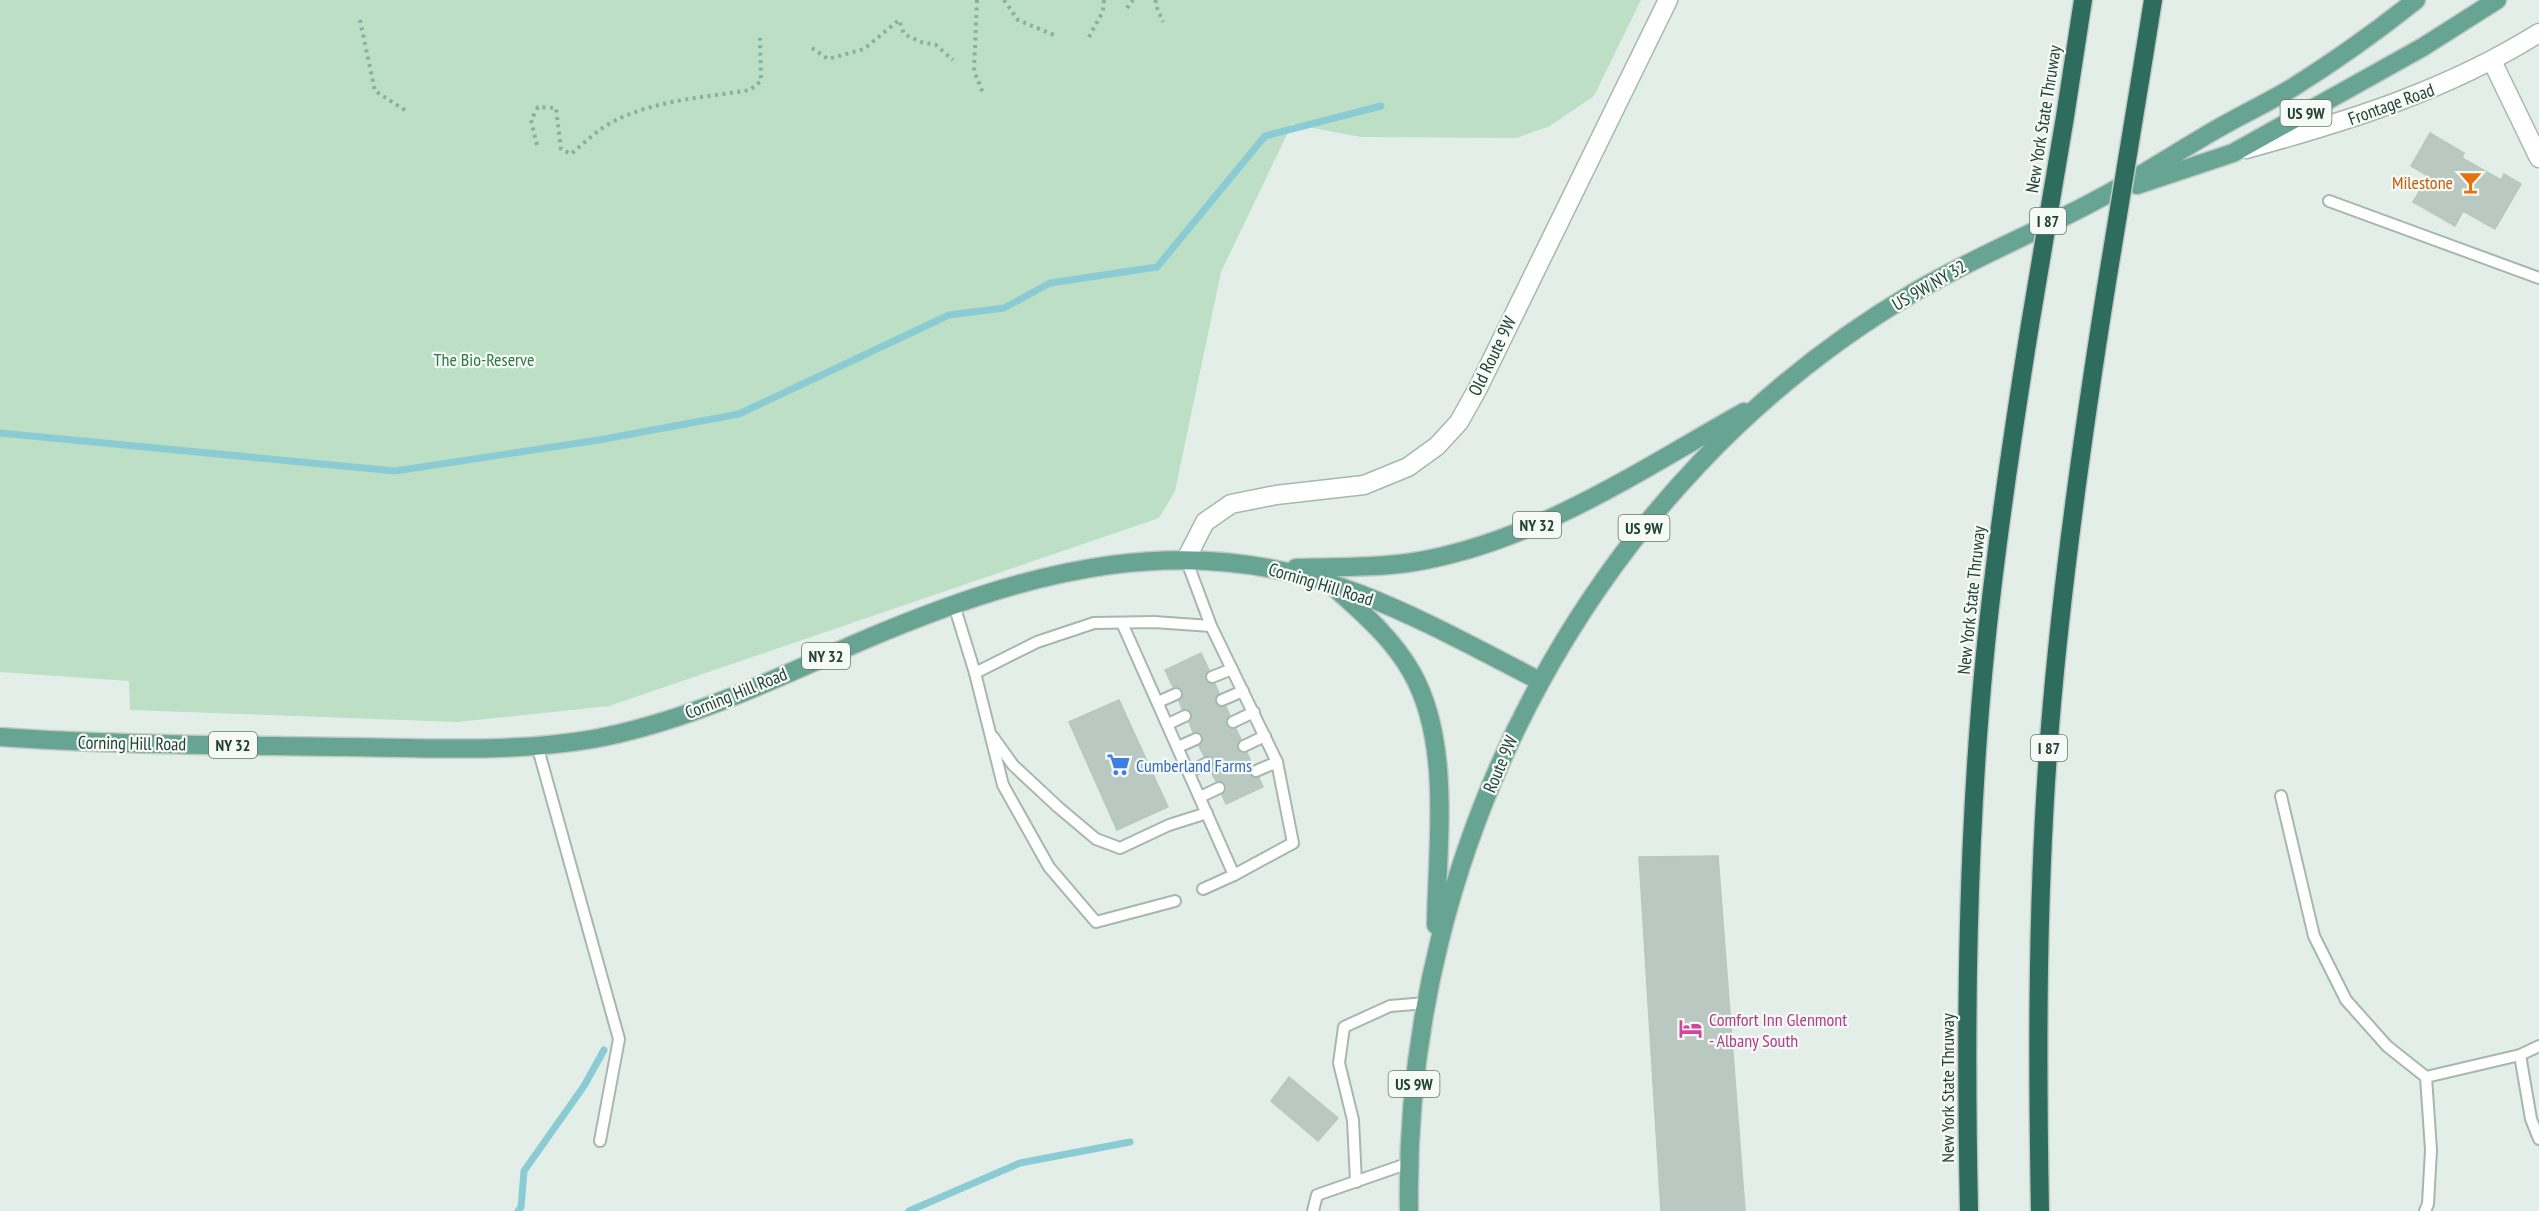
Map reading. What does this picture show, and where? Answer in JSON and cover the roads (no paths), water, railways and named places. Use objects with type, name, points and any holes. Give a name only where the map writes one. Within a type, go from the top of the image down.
[{"type":"highway","name":"New York State Thruway","points":[[1970,1211],[1968,976],[1977,759],[1996,560],[2030,325],[2083,0]]},
{"type":"highway","name":"I 87","points":[[2040,1211],[2037,1053],[2050,729],[2077,479],[2153,0]]},
{"type":"main road","name":"US 9W","points":[[2101,198],[2325,67],[2416,0]]},
{"type":"main road","name":"US 9W","points":[[2101,198],[2233,153],[2423,47],[2497,0]]},
{"type":"main road","name":"US 9W NY 32","points":[[1772,396],[1824,353],[1911,294],[1984,255],[2101,198]]},
{"type":"main road","name":"NY 32","points":[[1276,568],[1389,565],[1415,562],[1478,546],[1544,522],[1577,506],[1772,396]]},
{"type":"main road","name":"Route 9W","points":[[1409,1211],[1409,1163],[1414,1082],[1435,958],[1456,874],[1512,734],[1540,681],[1580,615],[1646,525],[1709,456],[1772,396]]},
{"type":"main road","name":"Corning Hill Road","points":[[0,736],[118,744],[465,748],[537,745],[596,738],[701,709],[954,605],[1026,583],[1092,567],[1186,559],[1276,568],[1329,583],[1389,606],[1540,681]]},
{"type":"main road","points":[[1329,583],[1371,620],[1401,656],[1412,673],[1429,713],[1437,759],[1435,958]]},
{"type":"street","name":"Old Route 9W","points":[[1186,559],[1205,522],[1231,504],[1276,495],[1364,485],[1384,478],[1408,467],[1437,446],[1459,422],[1478,388],[1668,0]]},
{"type":"street","name":"Frontage Road","points":[[2233,153],[2383,108],[2445,84],[2492,61],[2539,33]]},
{"type":"street","points":[[2492,61],[2539,158]]},
{"type":"lane","points":[[2329,201],[2539,278]]},
{"type":"lane","points":[[1186,559],[1211,626],[1277,762],[1293,843],[1203,889]]},
{"type":"lane","points":[[954,605],[975,673],[1003,785],[1049,867],[1096,922],[1176,901]]},
{"type":"lane","points":[[1122,622],[1234,875]]},
{"type":"lane","points":[[975,673],[1036,642],[1094,623],[1211,626]]},
{"type":"lane","points":[[1212,677],[1232,669]]},
{"type":"lane","points":[[1222,700],[1243,690]]},
{"type":"lane","points":[[1158,702],[1176,694]]},
{"type":"lane","points":[[1233,722],[1254,712]]},
{"type":"lane","points":[[1168,724],[1185,716]]},
{"type":"lane","points":[[990,731],[1013,765],[1096,839],[1120,848],[1169,825],[1207,813]]},
{"type":"lane","points":[[1244,746],[1265,736]]},
{"type":"lane","points":[[1178,747],[1196,739]]},
{"type":"lane","points":[[537,745],[619,1040],[600,1141]]},
{"type":"lane","points":[[1256,771],[1277,762]]},
{"type":"lane","points":[[1189,772],[1207,763]]},
{"type":"lane","points":[[1200,797],[1219,788]]},
{"type":"lane","points":[[2281,796],[2314,936],[2346,1000],[2387,1046],[2426,1077],[2431,1150],[2428,1204],[2425,1211]]},
{"type":"lane","points":[[1356,1182],[1353,1120],[1339,1064],[1344,1028],[1390,1005],[1426,1003]]},
{"type":"lane","points":[[2426,1077],[2520,1055],[2539,1046]]},
{"type":"lane","points":[[2520,1055],[2531,1119],[2539,1139]]},
{"type":"lane","points":[[1313,1211],[1317,1196],[1409,1163]]},
{"type":"waterway","points":[[0,433],[395,471],[599,440],[739,414],[949,315],[1004,308],[1050,283],[1157,267],[1265,136],[1381,106]]},
{"type":"waterway","points":[[518,1211],[521,1207],[524,1171],[584,1086],[604,1050]]},
{"type":"waterway","points":[[909,1211],[1020,1163],[1130,1142]]},
{"type":"place","name":"Milestone","points":[[2471,182]]},
{"type":"place","name":"Cumberland Farms","points":[[1118,765]]},
{"type":"place","name":"Comfort Inn Glenmont - Albany South","points":[[1691,1029]]},
{"type":"park label","name":"The Bio-Reserve","points":[[484,359]]}]
